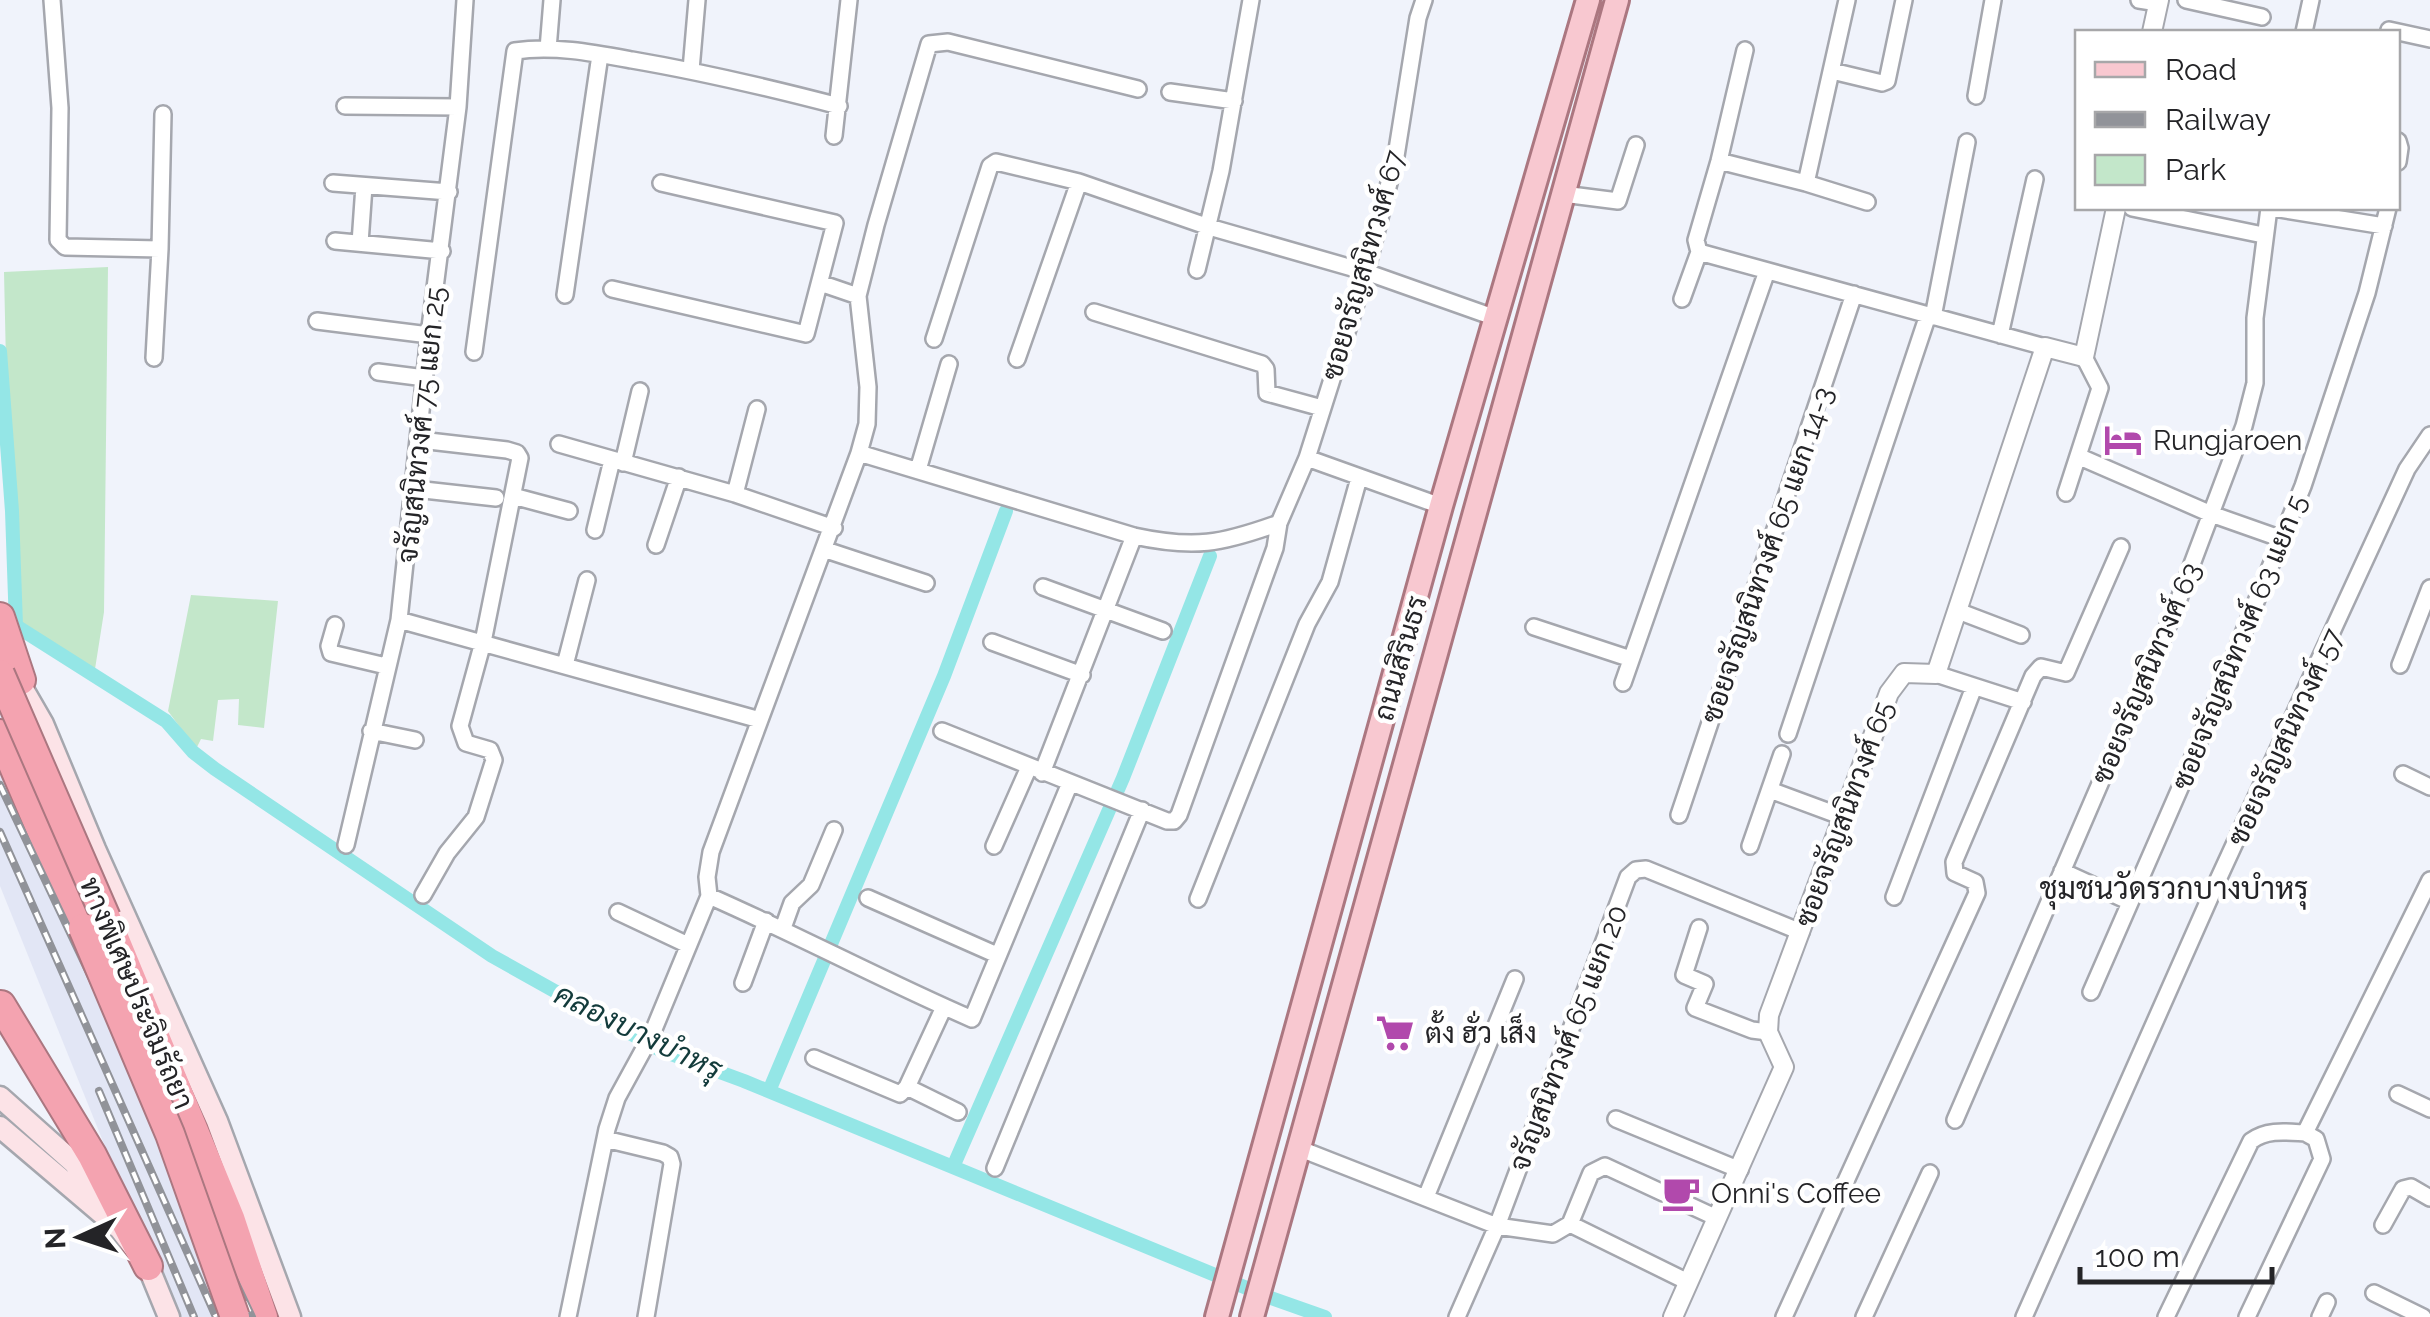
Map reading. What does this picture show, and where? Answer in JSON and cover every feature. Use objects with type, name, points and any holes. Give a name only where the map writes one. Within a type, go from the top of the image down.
[{"type":"highway","points":[[0,616],[39,748]]},
{"type":"highway","name":"ทางพิเศษประจิมรัถยา","points":[[0,674],[193,1125],[263,1317]]},
{"type":"highway","name":"ทางพิเศษประจิมรัถยา","points":[[0,734],[170,1134],[234,1317]]},
{"type":"highway","points":[[1,1006],[92,1155],[148,1266]]},
{"type":"main road","name":"ถนนสิรินธร","points":[[1219,1310],[1441,506],[1588,0]]},
{"type":"main road","name":"ถนนสิรินธร","points":[[1252,1317],[1617,0]]},
{"type":"main road","points":[[1407,633],[1438,644]]},
{"type":"main road","points":[[0,649],[43,724],[217,1121],[290,1317]]},
{"type":"main road","points":[[1400,657],[1431,669]]},
{"type":"main road","points":[[0,686],[39,748],[206,1137],[268,1262]]},
{"type":"main road","points":[[0,1097],[74,1163],[148,1266],[169,1317]]},
{"type":"main road","points":[[0,1127],[120,1228]]},
{"type":"street","points":[[52,0],[60,108],[58,240],[65,247],[160,249]]},
{"type":"street","name":"จรัญสนิทวงศ์ 75 แยก 25","points":[[346,845],[398,620],[449,192],[465,0]]},
{"type":"street","points":[[548,49],[552,0]]},
{"type":"street","points":[[692,70],[697,0]]},
{"type":"street","points":[[834,136],[849,0]]},
{"type":"street","points":[[1197,270],[1234,101],[1251,0]]},
{"type":"street","name":"ซอยจรัญสนิทวงศ์ 67","points":[[1142,810],[1168,822],[1179,815],[1275,548],[1279,523],[1307,458],[1366,272],[1396,156],[1424,0]]},
{"type":"street","points":[[1806,182],[1847,0]]},
{"type":"street","points":[[1832,72],[1888,81],[1904,0]]},
{"type":"street","points":[[1976,96],[1993,0]]},
{"type":"street","points":[[2304,30],[2311,0]]},
{"type":"street","points":[[2152,1],[2152,30]]},
{"type":"street","points":[[2198,1],[2262,17]]},
{"type":"street","points":[[2400,33],[2430,40]]},
{"type":"street","points":[[568,1317],[617,1098],[652,1034],[709,896],[711,852],[860,453],[867,424],[868,387],[858,296],[929,44],[948,42],[1138,89]]},
{"type":"street","points":[[474,352],[513,53],[548,49],[600,54],[692,70],[839,106]]},
{"type":"street","points":[[1682,299],[1699,252],[1696,240],[1745,50]]},
{"type":"street","points":[[564,295],[600,54]]},
{"type":"street","points":[[1170,92],[1234,101]]},
{"type":"street","points":[[345,106],[458,107]]},
{"type":"street","points":[[154,358],[162,114]]},
{"type":"street","points":[[1788,734],[1930,316],[1968,142]]},
{"type":"street","points":[[1562,194],[1618,202],[1636,145]]},
{"type":"street","points":[[1719,161],[1867,202]]},
{"type":"street","points":[[934,338],[990,166],[996,162],[1079,182],[1208,227],[1366,272],[1496,318]]},
{"type":"street","points":[[2000,335],[2035,179]]},
{"type":"street","points":[[612,290],[805,336],[835,223],[661,182]]},
{"type":"street","points":[[1016,359],[1079,182]]},
{"type":"street","points":[[333,183],[449,192]]},
{"type":"street","points":[[360,244],[364,186]]},
{"type":"street","points":[[2066,493],[2100,388],[2084,357],[2116,210]]},
{"type":"street","points":[[2142,210],[2263,234]]},
{"type":"street","name":"ซอยจรัญสนิทวงศ์ 63","points":[[1955,1120],[2174,612],[2244,426],[2255,383],[2255,318],[2263,234],[2270,210]]},
{"type":"street","points":[[2284,210],[2384,226]]},
{"type":"street","name":"ซอยจรัญสนิทวงศ์ 63 แยก 5","points":[[2091,992],[2282,540],[2336,392],[2388,210]]},
{"type":"street","points":[[335,241],[442,251]]},
{"type":"street","points":[[1699,252],[2084,357]]},
{"type":"street","points":[[1623,682],[1767,271]]},
{"type":"street","points":[[820,283],[858,296]]},
{"type":"street","name":"ซอยจรัญสนิทวงศ์ 65 แยก 14-3","points":[[1679,815],[1854,294]]},
{"type":"street","points":[[1094,312],[1262,364],[1267,392],[1322,408]]},
{"type":"street","points":[[318,321],[429,335]]},
{"type":"street","points":[[2022,702],[1936,674],[2045,347]]},
{"type":"street","points":[[918,470],[949,364]]},
{"type":"street","points":[[378,372],[426,378]]},
{"type":"street","points":[[595,530],[640,391]]},
{"type":"street","points":[[735,494],[757,409]]},
{"type":"street","name":"ซอยจรัญสนิทวงศ์ 57","points":[[2024,1317],[2216,884],[2407,469],[2430,435]]},
{"type":"street","points":[[420,440],[517,453],[520,458],[505,497],[482,642],[460,726],[466,743],[490,750],[494,760],[476,818],[447,853],[423,895]]},
{"type":"street","points":[[559,444],[735,494],[834,528]]},
{"type":"street","points":[[860,453],[1134,536],[1192,545],[1232,540],[1279,523]]},
{"type":"street","points":[[2080,457],[2282,540]]},
{"type":"street","points":[[1307,458],[1441,506]]},
{"type":"street","points":[[656,545],[678,477]]},
{"type":"street","points":[[1198,899],[1307,624],[1330,582],[1360,478]]},
{"type":"street","points":[[415,489],[505,497],[568,510]]},
{"type":"street","points":[[994,846],[1082,675],[1134,536]]},
{"type":"street","points":[[1784,1317],[1978,893],[1975,882],[1955,873],[1954,862],[2022,702],[2036,671],[2041,668],[2066,673],[2120,547]]},
{"type":"street","points":[[826,550],[926,583]]},
{"type":"street","points":[[566,665],[587,580]]},
{"type":"street","points":[[1043,587],[1163,631]]},
{"type":"street","points":[[2400,665],[2430,588]]},
{"type":"street","points":[[1958,610],[2021,635]]},
{"type":"street","points":[[398,620],[760,720]]},
{"type":"street","points":[[334,625],[331,653],[386,666]]},
{"type":"street","points":[[1534,627],[1631,658]]},
{"type":"street","points":[[992,642],[1082,675]]},
{"type":"street","name":"ซอยจรัญสนิทวงศ์ 65","points":[[1673,1317],[1784,1067],[1768,1032],[1769,1015],[1896,679],[1913,672],[1936,674]]},
{"type":"street","points":[[1894,897],[1974,686]]},
{"type":"street","points":[[372,731],[415,740]]},
{"type":"street","points":[[942,731],[1142,810],[995,1168]]},
{"type":"street","points":[[1750,846],[1782,754]]},
{"type":"street","points":[[2403,774],[2430,788]]},
{"type":"street","points":[[709,896],[972,1018],[1070,783]]},
{"type":"street","points":[[1770,790],[1844,817]]},
{"type":"street","points":[[783,928],[792,903],[812,885],[834,830]]},
{"type":"street","name":"จรัญสนิทวงศ์ 65 แยก 20","points":[[1458,1317],[1497,1226],[1628,877],[1636,870],[1646,869],[1800,932]]},
{"type":"street","points":[[2062,870],[2130,902]]},
{"type":"street","points":[[2298,1133],[2430,880]]},
{"type":"street","points":[[868,898],[996,955]]},
{"type":"street","points":[[618,912],[688,946]]},
{"type":"street","points":[[743,983],[766,921]]},
{"type":"street","points":[[1699,928],[1684,976],[1705,984],[1696,1008],[1752,1030],[1768,1032]]},
{"type":"street","points":[[1426,1197],[1514,979]]},
{"type":"street","points":[[814,1058],[900,1094],[907,1087],[944,1007]]},
{"type":"street","points":[[907,1087],[958,1112]]},
{"type":"street","points":[[2398,1094],[2430,1109]]},
{"type":"street","points":[[1616,1119],[1740,1170]]},
{"type":"street","points":[[2166,1317],[2252,1141],[2260,1135],[2298,1133],[2316,1139],[2322,1159],[2247,1317]]},
{"type":"street","points":[[605,1139],[663,1153],[672,1164],[646,1317]]},
{"type":"street","points":[[1298,1148],[1497,1226],[1554,1234],[1570,1224],[1591,1173],[1605,1166],[1717,1218]]},
{"type":"street","points":[[1864,1317],[1930,1173]]},
{"type":"street","points":[[2382,1225],[2403,1189],[2410,1188],[2430,1198]]},
{"type":"street","points":[[1570,1224],[1688,1282]]},
{"type":"street","points":[[2374,1293],[2423,1317]]},
{"type":"shaded area","points":[[0,696],[270,1317],[174,1317],[0,886]]},
{"type":"green space","points":[[108,267],[104,612],[95,669],[20,624],[7,409],[4,272]]},
{"type":"green space","points":[[191,595],[278,601],[264,728],[238,725],[239,699],[218,700],[213,741],[201,739],[196,749],[168,711]]},
{"type":"waterway","points":[[0,351],[16,626]]},
{"type":"waterway","points":[[769,1091],[944,676],[1006,511]]},
{"type":"waterway","points":[[953,1167],[1123,778],[1210,556]]},
{"type":"waterway","name":"คลองบางบำหรุ","points":[[16,626],[166,721],[193,752],[215,769],[492,956],[660,1050],[1325,1317]]},
{"type":"railway","points":[[0,785],[252,1317]]},
{"type":"railway","points":[[0,832],[216,1317]]},
{"type":"railway","points":[[99,1091],[194,1317]]},
{"type":"place","name":"Rungjaroen","points":[[2123,440]]},
{"type":"place","name":"ตั้ง ฮั่ว เส็ง","points":[[1395,1033]]},
{"type":"place","name":"Onni's Coffee","points":[[1681,1193]]},
{"type":"district","name":"ชุมชนวัดรวกบางบำหรุ","points":[[2174,889]]}]
